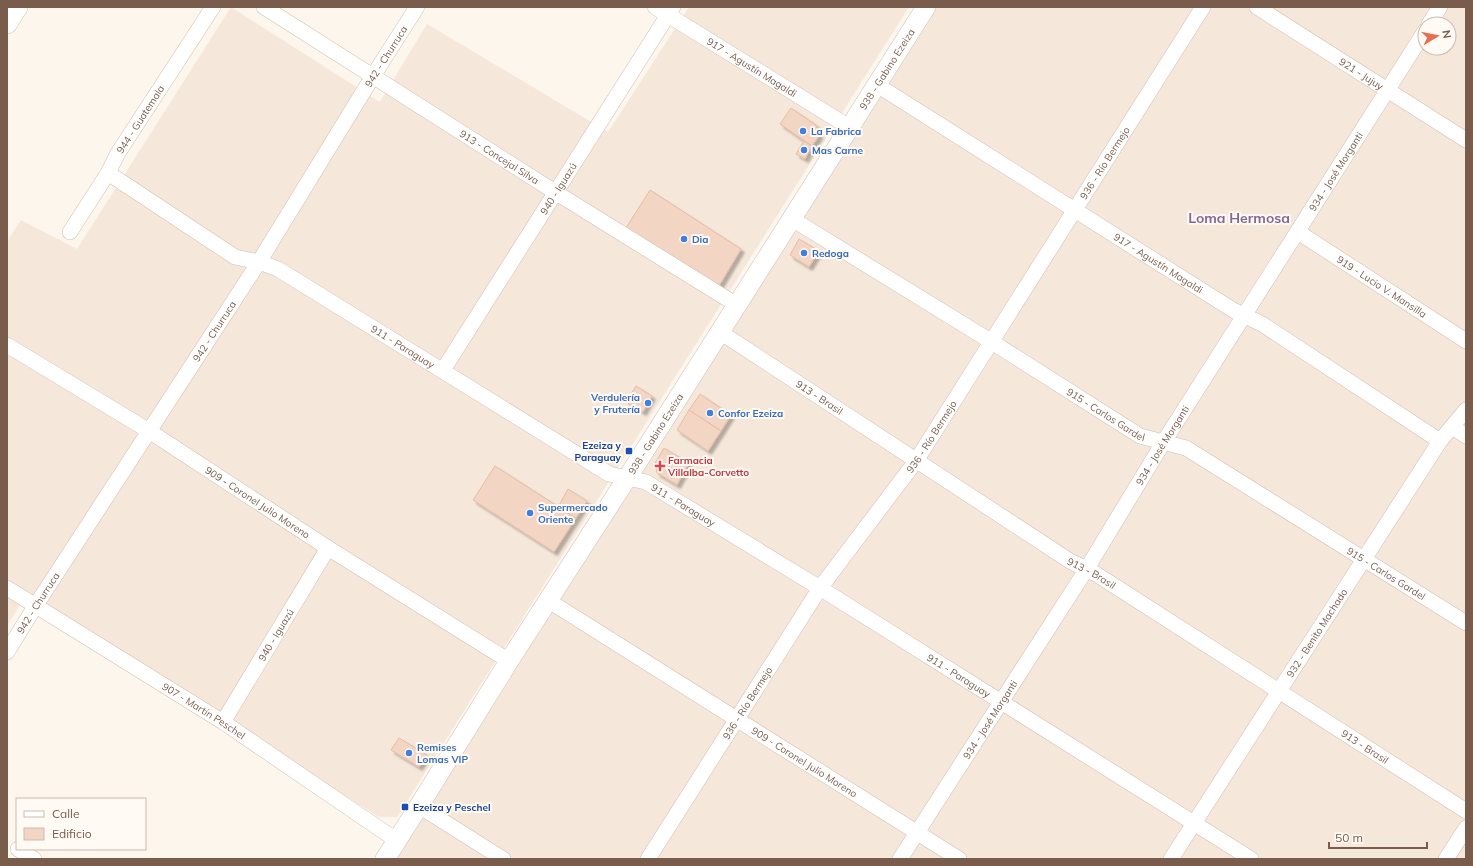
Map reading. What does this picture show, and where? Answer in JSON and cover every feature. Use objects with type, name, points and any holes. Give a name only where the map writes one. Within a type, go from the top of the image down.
[{"type":"main road","points":[[7,23],[17,7]]},
{"type":"street","name":"944 - Guatemala","points":[[70,232],[108,173],[118,153],[213,7]]},
{"type":"street","name":"913 - Concejal Silva","points":[[264,7],[736,305]]},
{"type":"street","name":"942 - Churruca","points":[[7,652],[259,262],[417,7]]},
{"type":"street","name":"917 - Agustín Magaldi","points":[[655,7],[671,11],[849,127]]},
{"type":"street","name":"938 - Gabino Ezeiza","points":[[385,859],[509,661],[549,601],[926,7]]},
{"type":"street","name":"936 - Río Bermejo","points":[[648,859],[820,588],[916,461],[1203,7]]},
{"type":"street","name":"921 - Jujuy","points":[[1257,7],[1466,140]]},
{"type":"street","points":[[1434,16],[1440,7]]},
{"type":"street","name":"940 - Iguazú","points":[[443,370],[671,11]]},
{"type":"street","name":"934 - José Morganti","points":[[900,859],[1000,701],[1086,570],[1163,443],[1417,44]]},
{"type":"street","name":"917 - Agustín Magaldi","points":[[877,85],[1244,316],[1262,324],[1440,441]]},
{"type":"street","name":"911 - Paraguay","points":[[108,173],[235,257],[259,262],[278,269],[609,474],[646,482],[820,588],[1251,859]]},
{"type":"street","name":"915 - Carlos Gardel","points":[[792,219],[992,342],[1140,436],[1186,448],[1466,623]]},
{"type":"street","name":"919 - Lucio V. Mansilla","points":[[1298,232],[1466,342]]},
{"type":"street","name":"913 - Brasil","points":[[720,332],[916,461],[1086,570],[1096,574],[1279,690],[1466,811]]},
{"type":"street","name":"909 - Coronel Julio Moreno","points":[[7,345],[149,431],[328,548],[509,661]]},
{"type":"street","name":"932 - Benito Machado","points":[[1171,859],[1440,441],[1466,410]]},
{"type":"street","points":[[1452,427],[1466,436]]},
{"type":"street","name":"940 - Iguazú","points":[[223,722],[328,548]]},
{"type":"street","name":"907 - Martín Peschel","points":[[7,588],[223,722],[396,840]]},
{"type":"street","name":"909 - Coronel Julio Moreno","points":[[549,601],[959,859]]},
{"type":"street","points":[[419,806],[503,859]]},
{"type":"street","points":[[1446,859],[1466,828]]},
{"type":"street","points":[[7,842],[16,848]]},
{"type":"street","points":[[19,850],[34,859]]},
{"type":"shaded area","points":[[231,7],[380,102],[427,24],[608,132],[689,7],[909,7],[397,817],[379,817],[26,595],[7,626],[7,241],[21,220],[77,249]]},
{"type":"shaded area","points":[[935,7],[1466,7],[1466,859],[393,859]]},
{"type":"building","name":"La Fabrica","points":[[791,108],[816,125],[819,136],[812,146],[780,124]]},
{"type":"building","name":"Mas Carne","points":[[804,141],[812,146],[805,159],[796,154]]},
{"type":"building","name":"Dia","points":[[650,190],[741,249],[719,286],[626,228]]},
{"type":"building","name":"Redoga","points":[[799,239],[819,251],[809,267],[790,255]]},
{"type":"building","points":[[636,386],[652,396],[643,412],[626,402]]},
{"type":"building","name":"Confor Ezeiza","points":[[700,394],[731,415],[721,431],[689,410]]},
{"type":"building","points":[[689,410],[721,431],[708,451],[677,430]]},
{"type":"building","points":[[664,448],[689,463],[677,485],[657,473],[655,463]]},
{"type":"building","name":"Supermercado Oriente","points":[[495,466],[576,518],[554,552],[473,500]]},
{"type":"building","points":[[568,489],[587,501],[576,518],[558,507]]},
{"type":"building","name":"Remises Lomas VIP","points":[[399,738],[427,755],[419,767],[391,750]]},
{"type":"place","name":"La Fabrica","points":[[803,131]]},
{"type":"place","name":"Mas Carne","points":[[804,150]]},
{"type":"place","name":"Dia","points":[[684,239]]},
{"type":"place","name":"Redoga","points":[[804,253]]},
{"type":"place","name":"Verdulería y Frutería","points":[[648,403]]},
{"type":"place","name":"Confor Ezeiza","points":[[710,413]]},
{"type":"place","name":"Ezeiza y Paraguay","points":[[629,451]]},
{"type":"place","name":"Farmacia Villalba-Corvetto","points":[[660,466]]},
{"type":"place","name":"Supermercado Oriente","points":[[530,513]]},
{"type":"place","name":"Remises Lomas VIP","points":[[409,753]]},
{"type":"place","name":"Ezeiza y Peschel","points":[[405,807]]},
{"type":"district","name":"Loma Hermosa","points":[[1239,218]]}]
